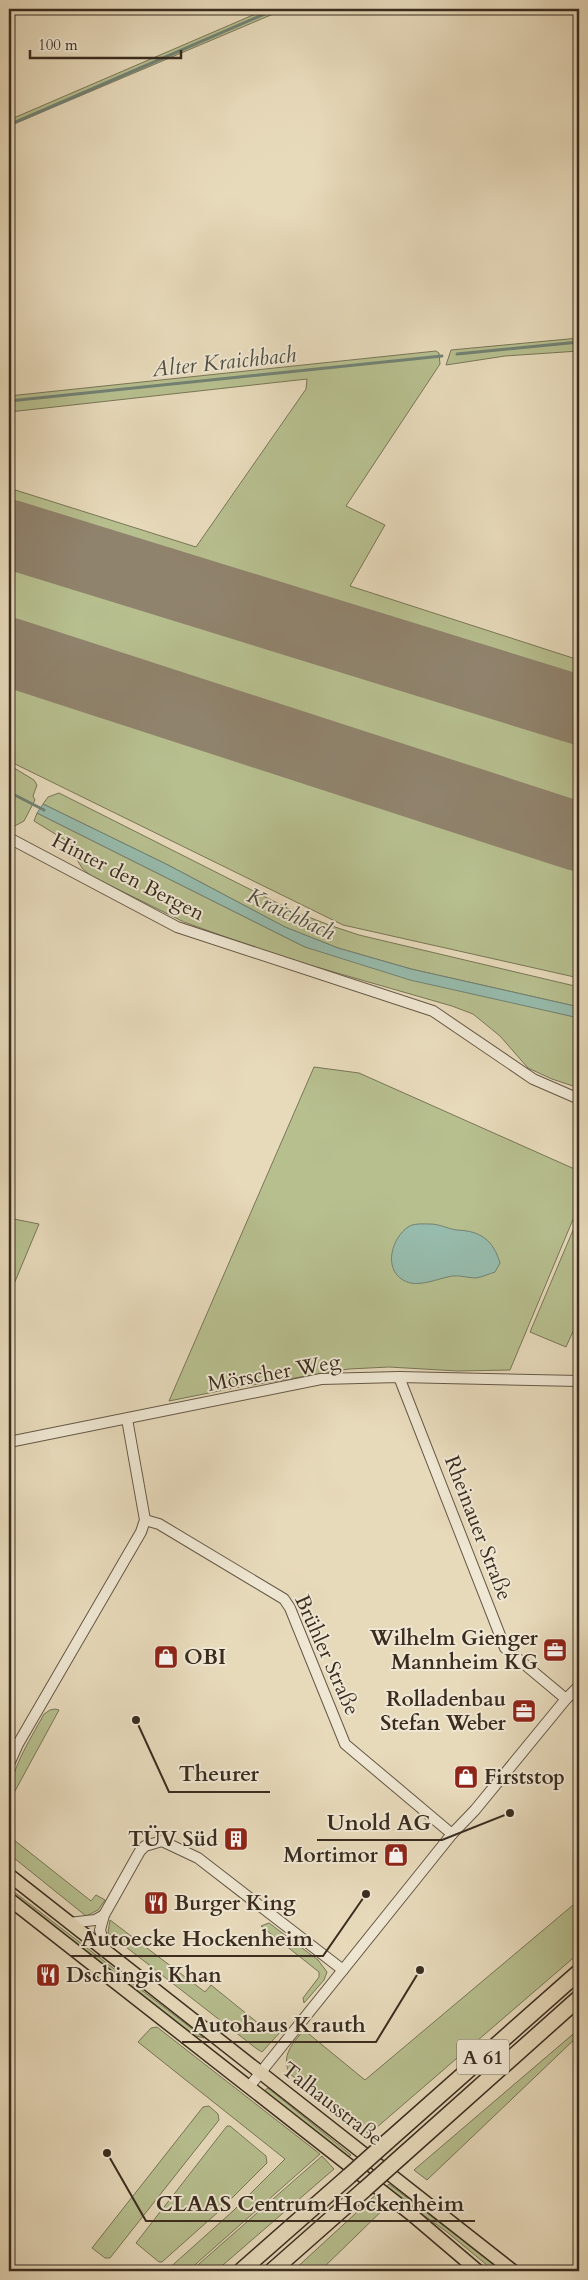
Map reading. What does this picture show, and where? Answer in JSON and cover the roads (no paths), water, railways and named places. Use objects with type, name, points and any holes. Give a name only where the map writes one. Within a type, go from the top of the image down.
[{"type":"highway","name":"A 61","points":[[241,2271],[579,1972]]},
{"type":"highway","name":"A 61","points":[[272,2271],[579,1998]]},
{"type":"main road","name":"Talhausstraße","points":[[9,1875],[513,2271]]},
{"type":"main road","name":"Talhausstraße","points":[[9,1899],[411,2214],[478,2271]]},
{"type":"street","name":"Hinter den Bergen","points":[[13,840],[177,927],[433,1011],[532,1079],[579,1099]]},
{"type":"street","name":"Mörscher Weg","points":[[9,1442],[321,1379],[399,1377],[579,1381]]},
{"type":"street","name":"Rheinauer Straße","points":[[399,1377],[505,1648],[566,1699]]},
{"type":"street","points":[[9,1764],[18,1744],[141,1532],[145,1520],[127,1419]]},
{"type":"street","name":"Brühler Straße","points":[[145,1520],[159,1524],[284,1599],[290,1608],[345,1744],[452,1834]]},
{"type":"street","points":[[249,2087],[452,1834],[476,1810],[566,1699],[579,1686]]},
{"type":"street","points":[[9,1737],[18,1744]]},
{"type":"street","points":[[106,1951],[100,1930],[104,1915],[140,1851],[145,1846],[162,1841],[198,1858],[343,1970]]},
{"type":"street","points":[[70,1923],[94,1920],[104,1915]]},
{"type":"waterway","points":[[9,125],[276,9]]},
{"type":"waterway","name":"Alter Kraichbach","points":[[457,354],[579,342]]},
{"type":"waterway","name":"Alter Kraichbach","points":[[9,401],[442,356]]},
{"type":"waterway","name":"Kraichbach","points":[[9,792],[44,810]]},
{"type":"place","name":"Wilhelm Gienger Mannheim KG","points":[[555,1650]]},
{"type":"place","name":"OBI","points":[[166,1657]]},
{"type":"place","name":"Rolladenbau Stefan Weber","points":[[524,1711]]},
{"type":"place","name":"Theurer","points":[[136,1720]]},
{"type":"place","name":"Firststop","points":[[466,1777]]},
{"type":"place","name":"Unold AG","points":[[510,1813]]},
{"type":"place","name":"TÜV Süd","points":[[236,1839]]},
{"type":"place","name":"Mortimor","points":[[396,1855]]},
{"type":"place","name":"Autoecke Hockenheim","points":[[366,1894]]},
{"type":"place","name":"Burger King","points":[[156,1903]]},
{"type":"place","name":"Autohaus Krauth","points":[[420,1970]]},
{"type":"place","name":"Dschingis Khan","points":[[48,1975]]},
{"type":"place","name":"CLAAS Centrum Hockenheim","points":[[107,2153]]}]
